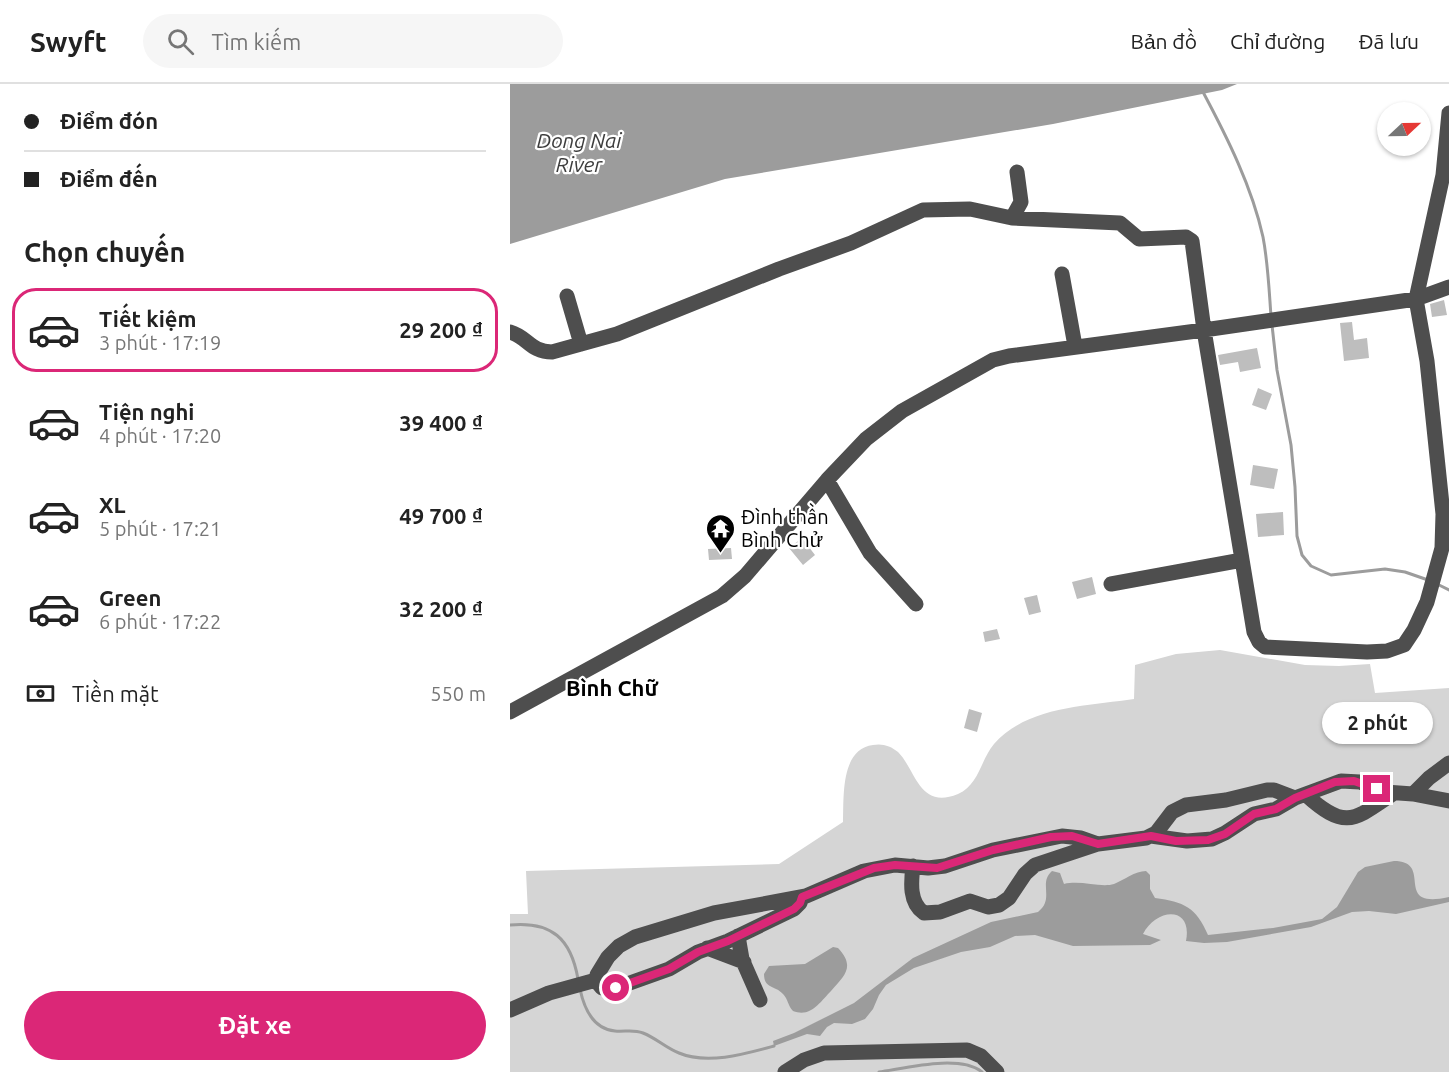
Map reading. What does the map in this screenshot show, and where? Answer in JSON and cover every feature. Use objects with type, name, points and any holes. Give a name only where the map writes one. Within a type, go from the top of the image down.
[{"type":"street","points":[[510,332],[523,337],[541,352],[552,352],[617,334],[779,269],[851,243],[923,210],[970,209],[1012,218],[1120,223],[1139,239],[1189,238],[1192,241],[1204,330],[1254,632],[1258,642],[1265,647],[1386,651],[1404,645],[1414,630],[1430,592],[1442,548],[1443,514],[1427,361],[1416,298],[1443,175],[1449,113]]},
{"type":"street","points":[[1012,218],[1021,202],[1017,172]]},
{"type":"street","points":[[1062,274],[1076,346]]},
{"type":"street","points":[[510,712],[722,596],[745,576],[827,480],[866,439],[902,411],[987,363],[1009,356],[1250,324],[1416,298],[1449,287]]},
{"type":"street","points":[[567,296],[581,344]]},
{"type":"street","points":[[827,480],[870,553],[916,604]]},
{"type":"street","points":[[1111,584],[1242,560]]},
{"type":"street","points":[[1413,794],[1449,763]]},
{"type":"street","points":[[913,866],[914,897],[918,908],[924,913],[939,912],[970,901],[993,907],[1009,898],[1025,874],[1035,865],[1098,844],[1151,836],[1187,842],[1212,839],[1225,834],[1246,818],[1276,809],[1335,782],[1348,780],[1394,793],[1449,801]]},
{"type":"street","points":[[1151,836],[1172,812],[1186,805],[1226,800],[1261,790],[1274,790],[1300,797],[1330,814],[1350,818],[1368,812],[1394,793]]},
{"type":"street","points":[[510,1010],[571,986],[593,981],[614,951],[635,937],[714,913],[802,897],[864,871],[885,866],[928,868],[945,866],[993,850],[1062,836],[1081,838],[1098,844]]},
{"type":"street","points":[[593,981],[602,988],[613,989],[669,969],[707,948],[794,909],[802,897]]},
{"type":"street","points":[[738,936],[744,962],[760,1000]]},
{"type":"street","points":[[707,948],[744,962]]},
{"type":"street","points":[[785,1072],[811,1056],[830,1052],[959,1049],[981,1056],[997,1072]]},
{"type":"shaded area","points":[[1220,650],[1305,665],[1370,664],[1375,693],[1449,688],[1449,1072],[510,1072],[510,914],[528,914],[526,871],[779,864],[843,822],[846,776],[849,765],[862,748],[876,744],[898,752],[920,786],[935,797],[945,798],[965,790],[975,778],[994,744],[1008,731],[1023,722],[1078,706],[1134,699],[1135,665],[1176,654]]},
{"type":"water","name":"Dong Nai River","points":[[510,84],[1237,84],[1222,90],[1053,124],[725,179],[510,244]]},
{"type":"water","points":[[1394,861],[1406,863],[1412,868],[1417,891],[1422,897],[1432,899],[1449,897],[1449,902],[1396,914],[1352,912],[1311,927],[1227,942],[1186,941],[1187,929],[1184,921],[1172,914],[1164,915],[1149,925],[1143,934],[1161,940],[1150,945],[1073,946],[1035,935],[1015,936],[990,947],[961,952],[914,968],[886,985],[865,1019],[852,1024],[834,1023],[827,1027],[820,1036],[807,1034],[774,1046],[773,1041],[854,1003],[913,958],[991,922],[1038,912],[1045,902],[1046,881],[1052,871],[1060,873],[1064,884],[1103,885],[1114,884],[1146,871],[1150,875],[1150,889],[1155,898],[1181,904],[1194,912],[1208,935],[1273,928],[1322,919],[1337,907],[1358,872],[1365,867]]},
{"type":"water","points":[[833,947],[838,948],[843,955],[847,966],[846,971],[831,991],[810,1011],[799,1013],[793,1011],[783,994],[768,985],[764,979],[769,966],[805,964]]},
{"type":"building","points":[[1444,300],[1447,315],[1432,317],[1430,304]]},
{"type":"building","points":[[1352,322],[1354,340],[1367,338],[1369,358],[1344,361],[1340,323]]},
{"type":"building","points":[[1257,348],[1261,368],[1240,372],[1238,362],[1220,365],[1218,355]]},
{"type":"building","points":[[1258,388],[1272,394],[1266,410],[1252,405]]},
{"type":"building","points":[[1253,465],[1278,469],[1274,489],[1250,485]]},
{"type":"building","points":[[1283,512],[1284,535],[1258,537],[1256,514]]},
{"type":"building","points":[[802,538],[815,555],[803,565],[789,548]]},
{"type":"building","name":"Đình thần Bình Chử","points":[[731,548],[732,559],[709,560],[708,549]]},
{"type":"building","points":[[1092,577],[1096,594],[1077,599],[1072,582]]},
{"type":"building","points":[[1037,595],[1041,612],[1029,615],[1024,598]]},
{"type":"building","points":[[997,629],[1000,639],[985,642],[983,632]]},
{"type":"building","points":[[969,709],[982,713],[977,732],[964,728]]},
{"type":"waterway","points":[[1203,92],[1238,163],[1258,218],[1266,257],[1271,316]]},
{"type":"waterway","points":[[1272,325],[1277,370],[1291,445],[1297,536],[1302,555],[1311,566],[1331,575],[1385,569],[1405,572],[1428,580]]},
{"type":"waterway","points":[[1437,584],[1449,590]]},
{"type":"waterway","points":[[510,925],[537,926],[557,936],[570,953],[578,979]]},
{"type":"waterway","points":[[580,989],[587,1010],[595,1022],[601,1026],[615,1031],[643,1033],[674,1051],[690,1056],[726,1057],[774,1046]]},
{"type":"waterway","points":[[879,1072],[918,1065],[947,1063],[972,1067],[982,1072]]},
{"type":"place","name":"Đình thần Bình Chử","points":[[720,554]]},
{"type":"district","name":"Bình Chữ","points":[[612,687]]},
{"type":"route","points":[[616,988],[644,976],[675,967],[698,952],[728,941],[794,909],[802,897],[874,868],[895,865],[937,868],[981,853],[1062,836],[1072,836],[1098,844],[1151,836],[1187,842],[1208,840],[1225,834],[1254,814],[1276,809],[1295,798],[1320,790],[1335,782],[1348,780],[1377,789]]}]
